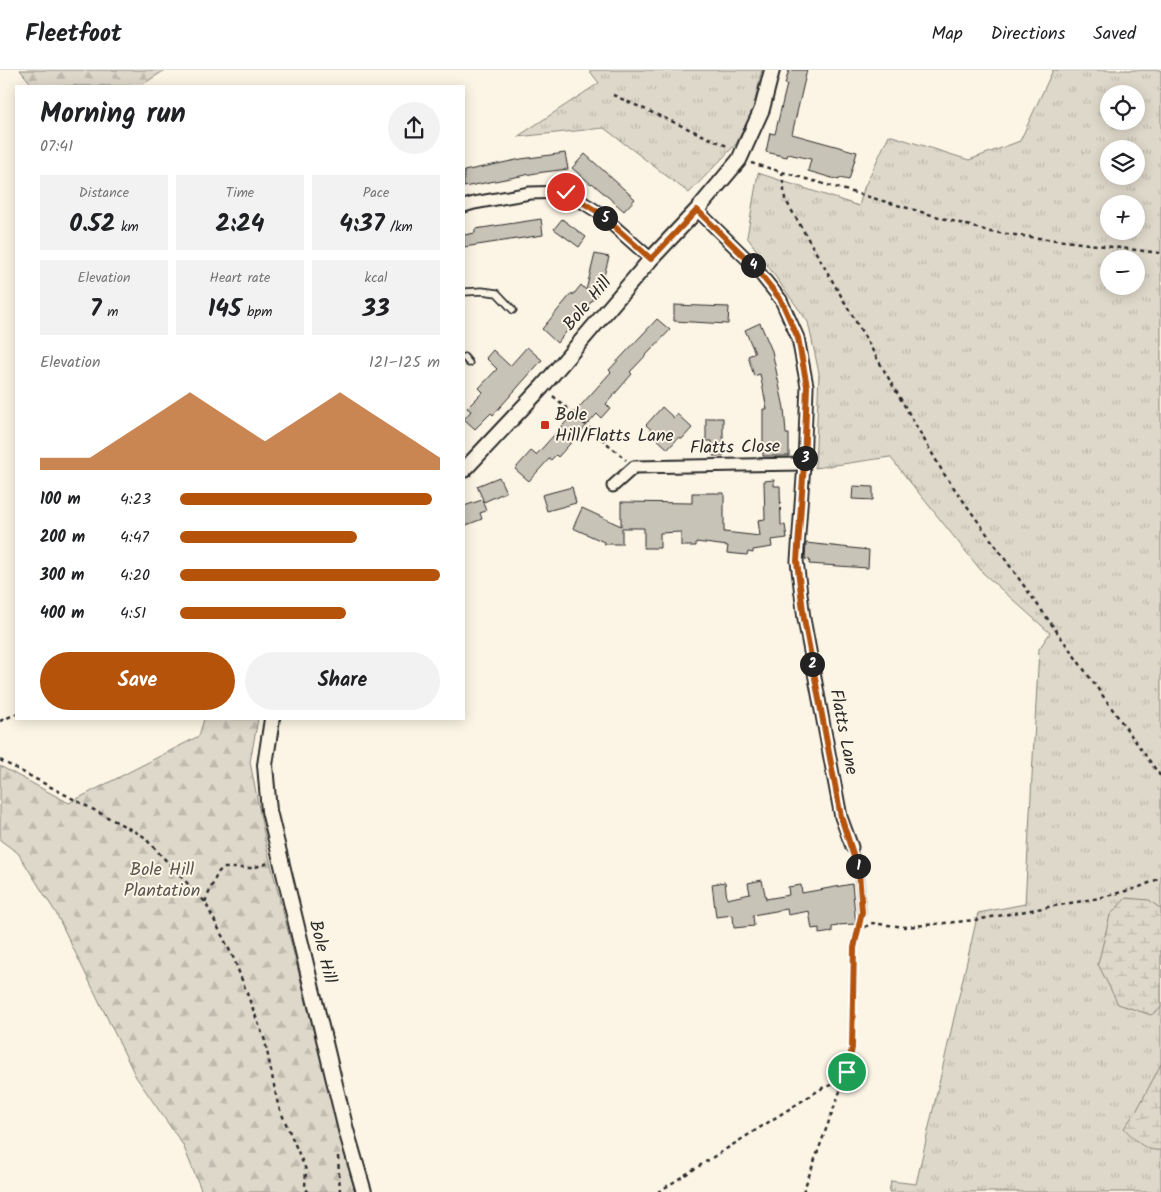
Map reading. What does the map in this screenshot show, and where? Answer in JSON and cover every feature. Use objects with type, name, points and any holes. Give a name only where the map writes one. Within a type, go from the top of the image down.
[{"type":"street","name":"Bole Hill","points":[[465,469],[542,387],[651,259],[697,210],[740,157],[762,110],[772,70]]},
{"type":"street","points":[[465,206],[530,193],[566,192],[598,212],[651,259]]},
{"type":"street","name":"Flatts Lane","points":[[697,210],[754,266],[781,300],[798,338],[807,386],[797,561],[804,619],[841,817],[852,847]]},
{"type":"street","name":"Flatts Close","points":[[634,466],[804,464]]},
{"type":"street","points":[[613,486],[634,466]]},
{"type":"street","name":"Bole Hill","points":[[272,720],[265,765],[268,811],[346,1130],[364,1192]]},
{"type":"lane","points":[[465,292],[482,291],[497,293],[513,310]]},
{"type":"lane","points":[[465,358],[469,363]]},
{"type":"lane","points":[[852,847],[859,872],[862,912]]},
{"type":"path","points":[[613,95],[740,157],[782,172],[991,232],[1161,253]]},
{"type":"path","points":[[782,172],[784,199],[944,474],[1161,777]]},
{"type":"path","points":[[542,387],[634,466]]},
{"type":"path","points":[[0,721],[15,714]]},
{"type":"path","points":[[0,760],[143,836],[205,902],[234,959],[264,1041],[278,1106],[306,1170],[305,1187],[308,1192]]},
{"type":"path","points":[[205,902],[217,874],[222,868],[252,868],[280,859]]},
{"type":"path","points":[[858,932],[871,923],[905,927],[975,920],[1099,898],[1137,888],[1161,878]]},
{"type":"path","points":[[803,1192],[847,1072],[852,1048],[854,957],[862,912]]},
{"type":"path","points":[[658,1192],[824,1087],[843,1082]]},
{"type":"green space","points":[[20,70],[165,70],[142,85],[32,85]]},
{"type":"green space","points":[[589,70],[762,70],[753,109],[736,144],[689,193],[604,128],[517,137],[599,83]]},
{"type":"green space","points":[[1053,70],[1161,70],[1161,1192],[889,1192],[891,1181],[916,1184],[978,913],[1025,904],[1039,649],[1050,633],[983,573],[890,457],[815,468],[819,373],[808,322],[747,237],[758,173],[859,206],[864,188],[889,135],[969,160],[1020,141]]},
{"type":"green space","name":"Bole Hill Plantation","points":[[204,720],[258,720],[250,762],[267,849],[355,1192],[202,1192],[183,1145],[136,1077],[56,913],[18,853],[0,840],[0,766],[69,803],[199,736]]},
{"type":"green space","points":[[1126,898],[1149,900],[1161,909],[1161,1008],[1151,1015],[1118,1004],[1098,964],[1110,915]]},
{"type":"green space","points":[[1161,1064],[1161,1150],[1155,1150],[1140,1144],[1124,1128],[1137,1110]]},
{"type":"building","points":[[789,70],[807,70],[792,134],[857,152],[849,180],[840,178],[839,180],[808,171],[811,159],[788,154],[787,157],[766,152],[770,133],[775,134]]},
{"type":"building","points":[[565,153],[568,169],[536,173],[465,187],[465,171],[521,159]]},
{"type":"building","points":[[585,154],[635,199],[624,211],[572,168]]},
{"type":"building","points":[[541,219],[543,235],[465,247],[465,235],[475,233],[475,229]]},
{"type":"building","points":[[562,219],[586,237],[579,247],[554,229]]},
{"type":"building","points":[[595,254],[609,257],[600,291],[557,343],[542,329],[581,285],[586,290]]},
{"type":"building","points":[[674,305],[729,307],[728,324],[674,321]]},
{"type":"building","points":[[657,319],[670,330],[630,372],[632,374],[606,404],[610,408],[601,418],[597,414],[558,457],[556,455],[551,460],[549,459],[529,481],[515,469],[531,451],[536,455],[611,372],[609,370]]},
{"type":"building","points":[[760,323],[772,351],[784,408],[786,434],[789,434],[789,456],[763,456],[763,409],[767,409],[760,374],[754,376],[748,356],[755,353],[745,330]]},
{"type":"building","points":[[527,347],[542,360],[493,415],[491,413],[475,429],[465,420],[471,411],[467,408],[483,392],[479,388],[497,369],[486,358],[493,350],[510,366]]},
{"type":"building","points":[[662,407],[674,418],[677,414],[692,428],[682,439],[679,437],[668,449],[646,425]]},
{"type":"building","points":[[706,418],[723,418],[723,456],[713,456],[712,441],[706,441]]},
{"type":"building","points":[[499,477],[506,492],[484,502],[477,486]]},
{"type":"building","points":[[774,480],[774,486],[780,486],[781,525],[785,525],[787,538],[771,540],[772,547],[753,550],[753,553],[748,552],[747,555],[727,553],[728,546],[696,542],[696,546],[681,546],[681,532],[660,533],[660,548],[644,548],[644,528],[622,528],[622,544],[604,544],[604,542],[573,528],[582,508],[621,526],[621,502],[692,503],[692,493],[724,493],[724,532],[760,536],[758,520],[765,519],[764,481]]},
{"type":"building","points":[[853,486],[873,487],[873,500],[852,499]]},
{"type":"building","points":[[572,487],[576,503],[547,511],[542,495]]},
{"type":"building","points":[[482,500],[486,511],[480,513],[482,519],[465,526],[465,506]]},
{"type":"building","points":[[806,543],[869,550],[868,568],[809,564],[810,560],[805,559]]},
{"type":"building","points":[[762,880],[766,899],[789,895],[788,887],[801,885],[802,893],[852,884],[856,924],[837,925],[832,927],[832,932],[819,934],[819,928],[812,929],[809,911],[788,915],[787,909],[753,915],[754,926],[734,928],[733,915],[716,917],[712,884],[725,882],[727,899],[750,894],[748,883]]},
{"type":"place","name":"Bole Hill/Flatts Lane","points":[[545,425]]},
{"type":"route","points":[[566,192],[598,212],[651,259],[697,210],[754,266],[781,300],[798,338],[807,386],[797,561],[804,619],[841,817],[859,872],[862,912],[854,948],[852,1048],[847,1072]]}]
